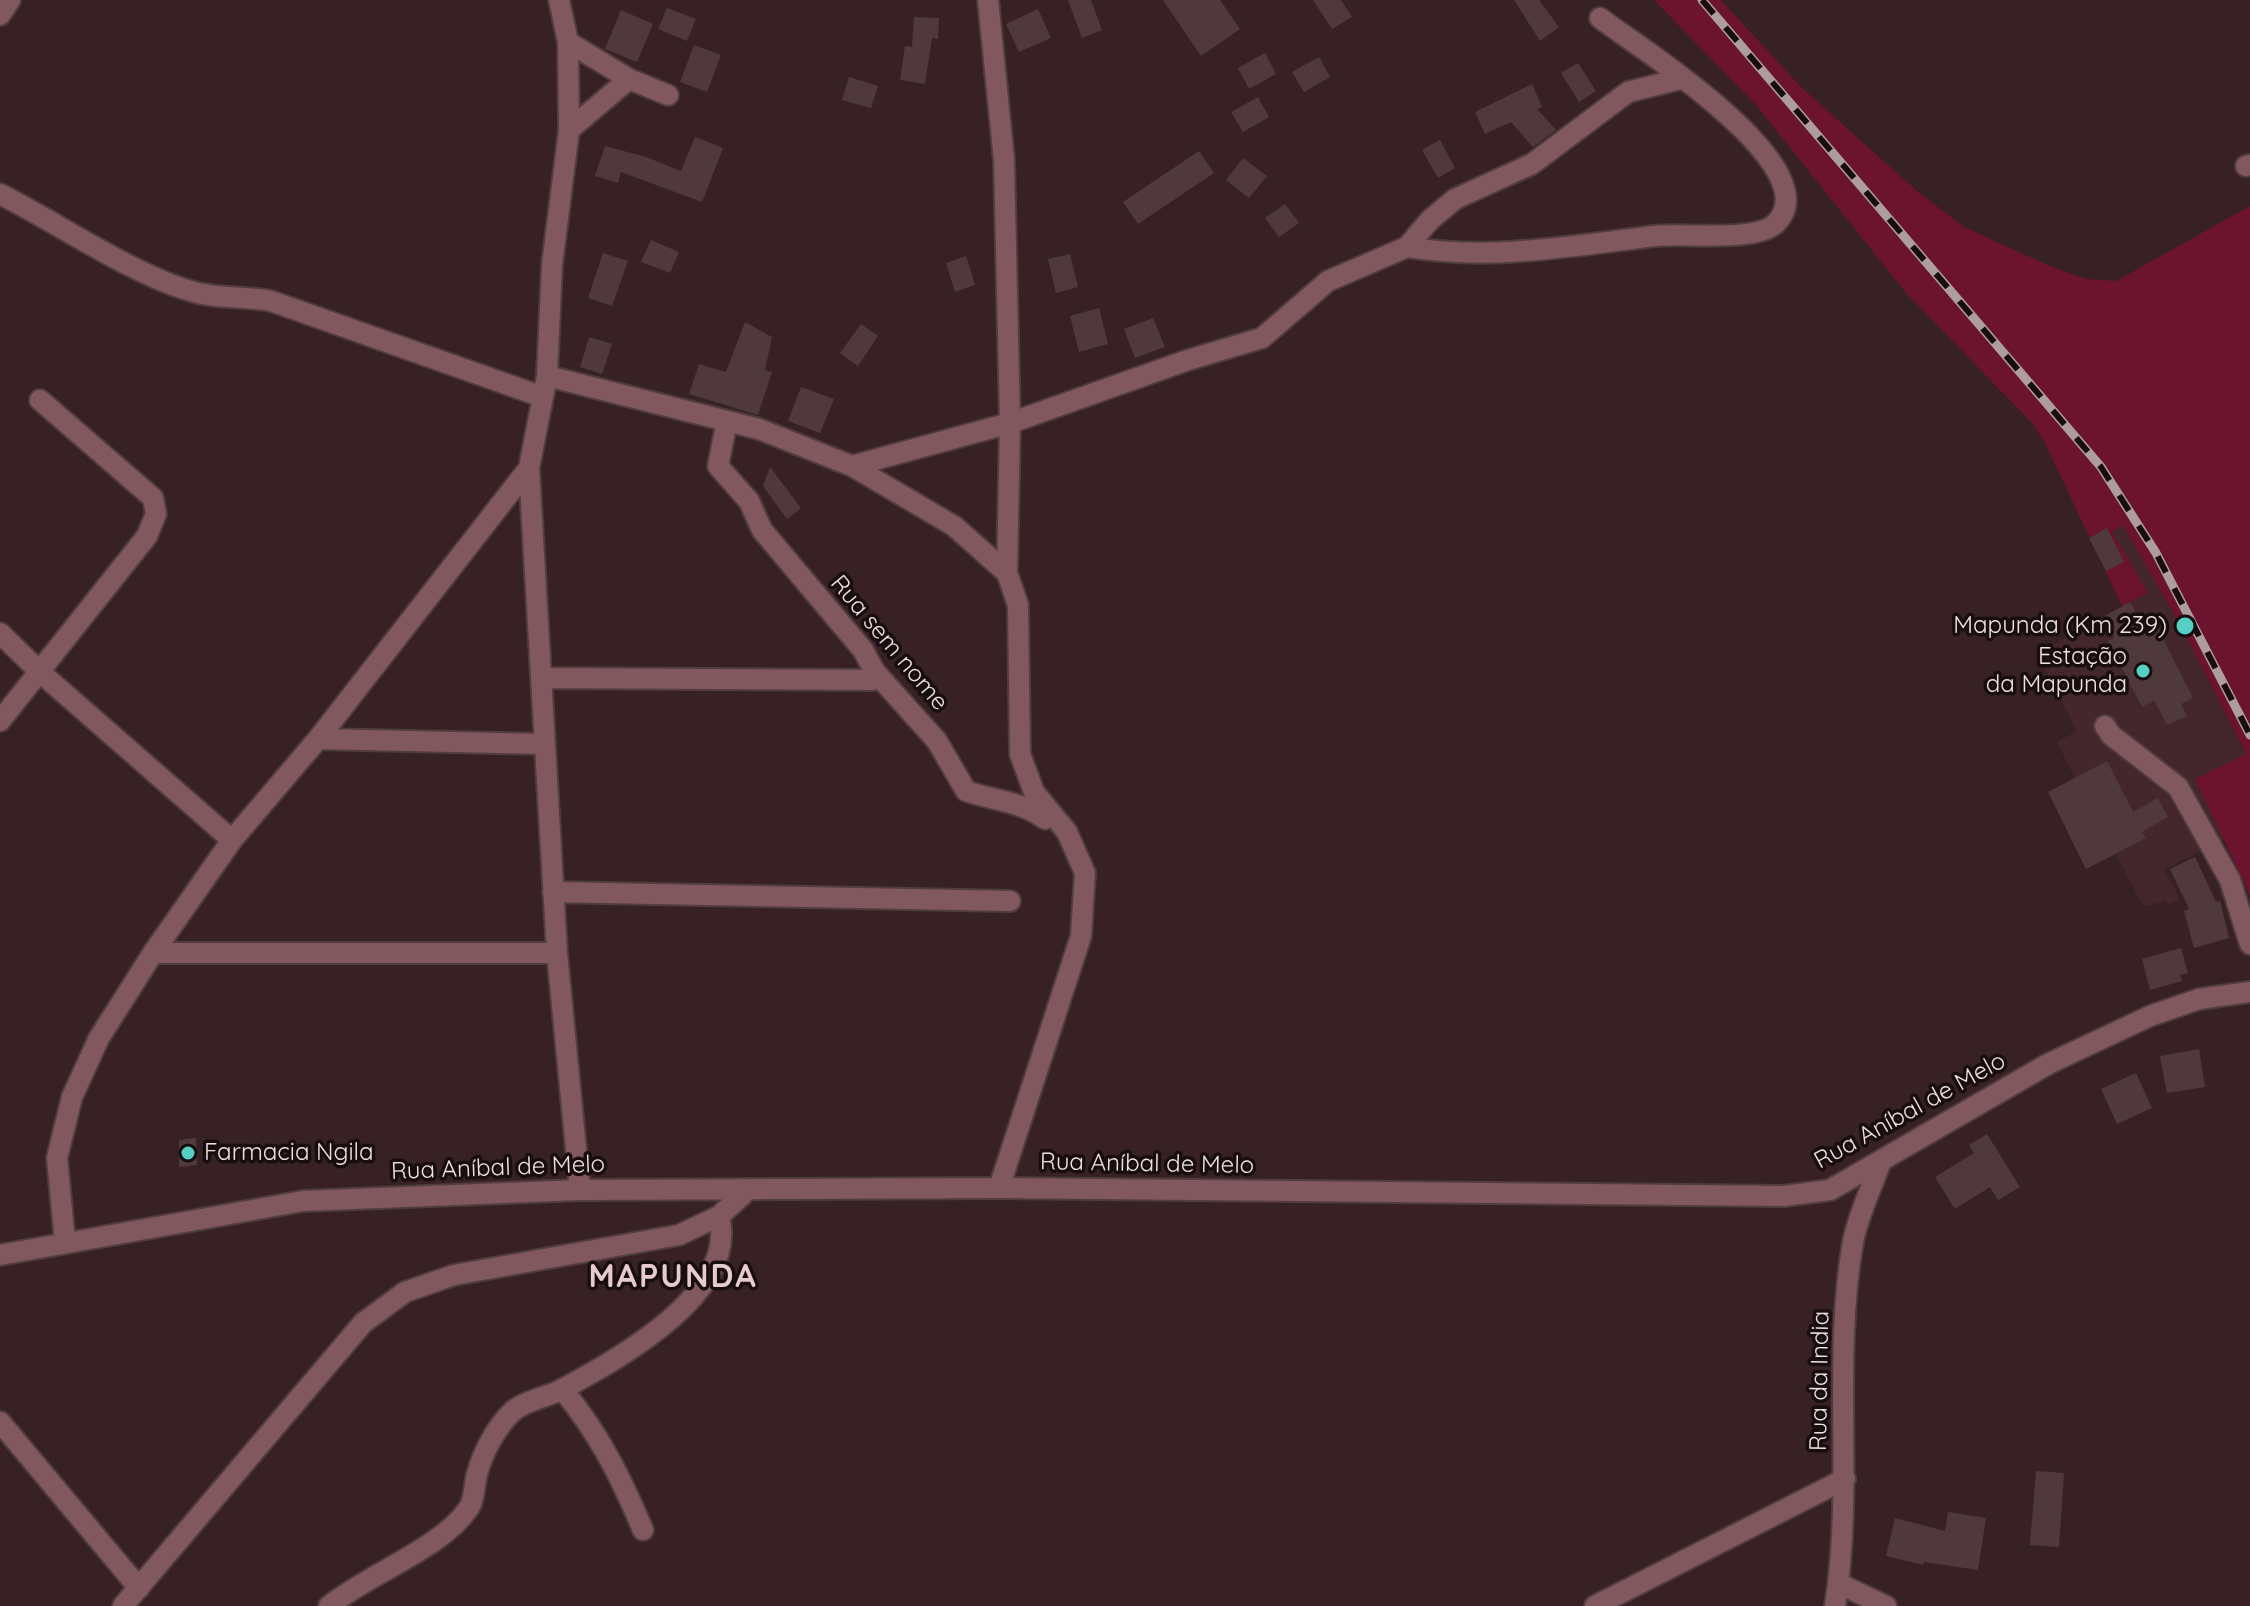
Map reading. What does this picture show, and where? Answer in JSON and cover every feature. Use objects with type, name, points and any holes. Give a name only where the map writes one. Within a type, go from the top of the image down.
[{"type":"street","points":[[0,15],[10,0]]},
{"type":"street","points":[[559,0],[568,42],[569,130],[552,265],[547,376],[529,468],[557,953],[580,1190]]},
{"type":"street","points":[[988,0],[1004,160],[1010,423],[1007,573],[1018,605],[1020,754],[1034,792],[1070,839],[1085,873],[1081,936],[999,1188]]},
{"type":"street","points":[[1407,247],[1483,255],[1660,236],[1757,233],[1774,225],[1784,210],[1783,188],[1775,165],[1747,132],[1714,101],[1600,18]]},
{"type":"street","points":[[568,42],[629,79],[668,95]]},
{"type":"street","points":[[569,130],[629,79]]},
{"type":"street","points":[[852,466],[1010,423],[1188,360],[1262,338],[1328,281],[1407,247],[1430,220],[1455,199],[1532,164],[1628,92],[1680,79]]},
{"type":"street","points":[[0,194],[172,283],[199,293],[243,295],[271,301],[543,397]]},
{"type":"street","points":[[547,376],[759,429],[852,466],[954,526],[1007,573]]},
{"type":"street","points":[[0,721],[147,536],[156,514],[153,498],[40,400]]},
{"type":"street","name":"Rua sem nome","points":[[725,431],[718,466],[726,479],[749,501],[762,530],[863,650],[875,672],[937,741],[966,791],[997,802],[1026,804],[1070,839]]},
{"type":"street","points":[[65,1242],[57,1158],[72,1097],[99,1038],[153,953],[232,840],[318,739],[529,468]]},
{"type":"street","points":[[0,633],[41,673],[232,840]]},
{"type":"street","points":[[542,678],[873,680]]},
{"type":"street","points":[[2105,726],[2111,735],[2178,787],[2230,880],[2250,944]]},
{"type":"street","points":[[318,739],[544,744]]},
{"type":"street","points":[[553,892],[1010,901]]},
{"type":"street","points":[[153,953],[557,953]]},
{"type":"street","name":"Rua Aníbal de Melo","points":[[0,1255],[303,1201],[580,1190],[999,1188],[1771,1196],[1830,1190],[2048,1064],[2150,1016],[2199,999],[2250,992]]},
{"type":"street","name":"Rua da India","points":[[1835,1606],[1845,1479],[1846,1306],[1854,1239],[1881,1161]]},
{"type":"street","points":[[123,1606],[363,1323],[405,1292],[454,1275],[679,1235],[719,1216],[749,1189]]},
{"type":"street","points":[[329,1606],[349,1590],[453,1527],[470,1506],[488,1444],[515,1410],[562,1389],[655,1331],[708,1283],[719,1261],[724,1236],[719,1216]]},
{"type":"street","points":[[562,1389],[587,1419],[615,1465],[643,1530]]},
{"type":"street","points":[[0,1422],[139,1588]]},
{"type":"street","points":[[1595,1606],[1845,1479]]},
{"type":"street","points":[[1838,1583],[1886,1606]]},
{"type":"shaded area","points":[[1654,0],[1721,0],[1801,87],[1917,191],[1964,227],[2086,279],[2116,281],[2250,206],[2250,895],[2195,779],[2246,754],[2182,628],[2123,525],[2112,532],[2148,593],[2122,606],[2044,441],[2031,422],[1906,293],[1756,105]]},
{"type":"shaded area","points":[[2123,525],[2182,628],[2246,755],[2195,779],[2224,840],[2164,869],[2180,899],[2167,905],[2166,901],[2143,906],[2116,854],[2086,869],[2048,792],[2075,778],[2057,742],[2077,731],[2037,654],[2147,593],[2112,532]]},
{"type":"building","points":[[1068,0],[1091,0],[1102,30],[1082,38]]},
{"type":"building","points":[[1163,0],[1220,0],[1240,29],[1201,56]]},
{"type":"building","points":[[1313,0],[1341,0],[1352,17],[1332,29]]},
{"type":"building","points":[[1514,0],[1539,0],[1559,27],[1540,41]]},
{"type":"building","points":[[667,8],[696,19],[687,41],[658,29]]},
{"type":"building","points":[[1038,9],[1051,38],[1019,52],[1006,24]]},
{"type":"building","points":[[621,10],[653,24],[637,62],[605,49]]},
{"type":"building","points":[[914,17],[939,18],[938,39],[932,38],[925,84],[900,80],[905,46],[912,47]]},
{"type":"building","points":[[694,45],[721,55],[707,92],[680,82]]},
{"type":"building","points":[[1265,53],[1276,74],[1249,89],[1238,68]]},
{"type":"building","points":[[1319,57],[1330,77],[1304,92],[1292,72]]},
{"type":"building","points":[[1578,63],[1596,91],[1579,102],[1561,73]]},
{"type":"building","points":[[849,77],[878,86],[871,108],[842,100]]},
{"type":"building","points":[[1532,84],[1542,107],[1537,109],[1556,130],[1533,147],[1511,122],[1485,134],[1475,112]]},
{"type":"building","points":[[1258,97],[1269,117],[1243,132],[1231,112]]},
{"type":"building","points":[[695,137],[723,148],[702,202],[621,172],[618,183],[595,176],[605,146],[681,171]]},
{"type":"building","points":[[1440,140],[1455,168],[1438,178],[1422,150]]},
{"type":"building","points":[[1199,151],[1214,173],[1138,224],[1123,202]]},
{"type":"building","points":[[1243,158],[1267,176],[1249,198],[1226,180]]},
{"type":"building","points":[[1285,204],[1299,223],[1279,237],[1265,218]]},
{"type":"building","points":[[651,240],[679,252],[670,273],[641,262]]},
{"type":"building","points":[[603,253],[628,261],[612,306],[588,298]]},
{"type":"building","points":[[1070,254],[1078,287],[1056,293],[1048,259]]},
{"type":"building","points":[[966,256],[975,285],[955,292],[946,263]]},
{"type":"building","points":[[1099,308],[1108,344],[1079,352],[1070,316]]},
{"type":"building","points":[[1153,318],[1165,347],[1135,358],[1124,329]]},
{"type":"building","points":[[745,322],[772,337],[765,370],[772,372],[758,415],[689,394],[699,364],[726,372]]},
{"type":"building","points":[[861,324],[878,336],[858,366],[840,353]]},
{"type":"building","points":[[589,337],[612,344],[602,374],[580,367]]},
{"type":"building","points":[[801,387],[834,399],[820,433],[788,421]]},
{"type":"building","points":[[770,467],[801,508],[787,519],[763,486]]},
{"type":"building","points":[[2107,528],[2124,562],[2106,571],[2089,538]]},
{"type":"building","name":"Estação da Mapunda","points":[[2130,602],[2137,615],[2143,613],[2148,621],[2153,619],[2193,698],[2181,704],[2187,716],[2167,725],[2154,700],[2142,707],[2108,641],[2114,638],[2103,617]]},
{"type":"building","points":[[2107,761],[2133,812],[2158,798],[2168,817],[2142,832],[2146,838],[2086,869],[2048,792]]},
{"type":"building","points":[[2195,857],[2216,902],[2220,901],[2229,938],[2194,948],[2184,911],[2189,909],[2170,869]]},
{"type":"building","points":[[2181,948],[2188,973],[2180,975],[2182,981],[2150,990],[2142,959]]},
{"type":"building","points":[[2199,1049],[2205,1087],[2167,1093],[2160,1056]]},
{"type":"building","points":[[2136,1073],[2152,1108],[2117,1124],[2101,1089]]},
{"type":"building","points":[[1987,1134],[2020,1187],[1998,1200],[1990,1187],[1955,1209],[1935,1177],[1974,1153],[1969,1145]]},
{"type":"building","name":"Farmacia Ngila","points":[[196,1138],[197,1165],[179,1167],[179,1140]]},
{"type":"building","points":[[2036,1471],[2064,1473],[2059,1547],[2030,1545]]},
{"type":"building","points":[[1948,1512],[1986,1518],[1978,1570],[1924,1562],[1923,1565],[1886,1556],[1895,1518],[1945,1531]]},
{"type":"railway","points":[[1702,0],[2101,467],[2156,553],[2250,735]]},
{"type":"place","name":"Mapunda (Km 239)","points":[[2185,626]]},
{"type":"place","name":"Estação da Mapunda","points":[[2143,671]]},
{"type":"place","name":"Farmacia Ngila","points":[[188,1153]]},
{"type":"district","name":"MAPUNDA","points":[[673,1277]]}]
